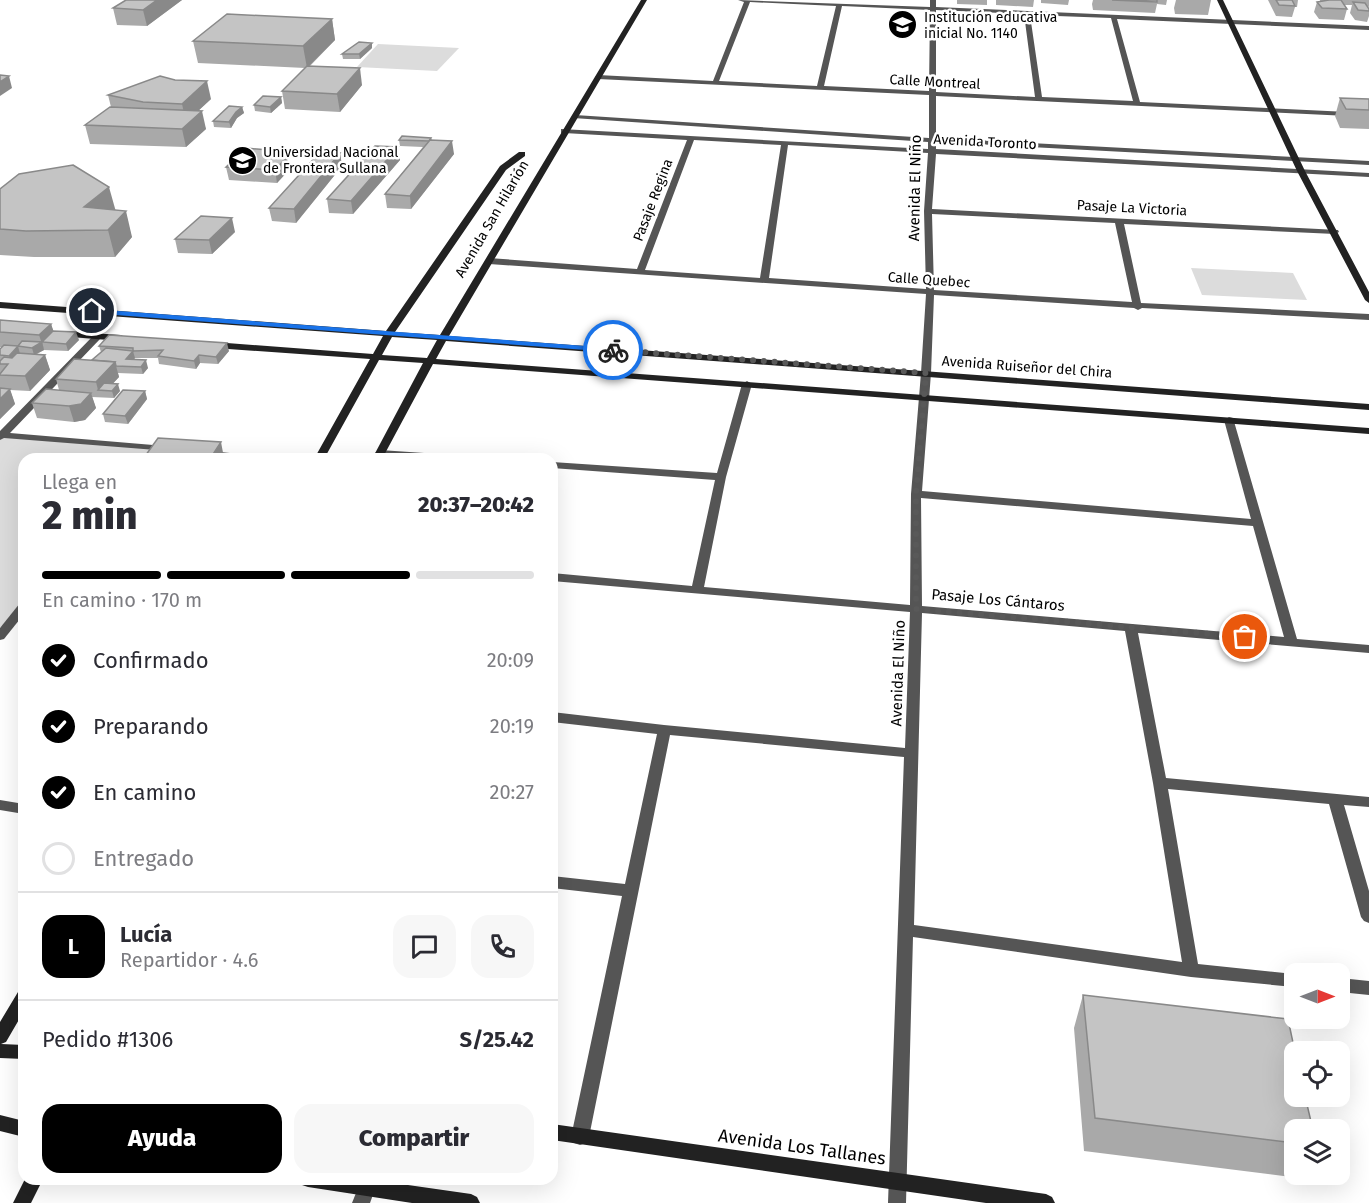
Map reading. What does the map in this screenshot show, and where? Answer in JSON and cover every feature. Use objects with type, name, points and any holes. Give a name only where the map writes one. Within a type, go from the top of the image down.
[{"type":"street","name":"Avenida San Hilarión","points":[[381,453],[443,337],[644,0]]},
{"type":"street","points":[[741,0],[839,5],[933,5],[1027,13],[1369,28]]},
{"type":"street","points":[[715,83],[748,0]]},
{"type":"street","points":[[1220,0],[1301,171],[1369,300]]},
{"type":"street","points":[[820,88],[839,5]]},
{"type":"street","name":"Avenida El Niño","points":[[897,1203],[909,753],[916,609],[916,494],[930,293],[928,211],[932,153],[933,5]]},
{"type":"street","points":[[1027,13],[1039,100]]},
{"type":"street","points":[[1113,16],[1137,104]]},
{"type":"street","name":"Calle Montreal","points":[[598,77],[1369,115]]},
{"type":"street","name":"Avenida Toronto","points":[[575,117],[932,140],[1369,163]]},
{"type":"street","name":"Avenida Toronto","points":[[564,132],[1369,175]]},
{"type":"street","name":"Pasaje Regina","points":[[639,272],[691,138]]},
{"type":"street","points":[[764,281],[786,144]]},
{"type":"street","name":"Avenida San Hilarión","points":[[322,453],[390,332],[503,168],[522,154]]},
{"type":"street","name":"Pasaje La Victoria","points":[[928,211],[1335,232]]},
{"type":"street","points":[[1119,221],[1138,307]]},
{"type":"street","name":"Calle Quebec","points":[[489,261],[1138,307],[1369,317]]},
{"type":"street","name":"Avenida Ruiseñor del Chira","points":[[0,305],[390,332],[1369,407]]},
{"type":"street","points":[[54,333],[132,339]]},
{"type":"street","points":[[1,436],[97,337]]},
{"type":"street","points":[[202,345],[1369,431]]},
{"type":"street","points":[[697,590],[721,477],[747,384]]},
{"type":"street","points":[[1229,420],[1291,641]]},
{"type":"street","points":[[1,436],[177,451]]},
{"type":"street","points":[[149,453],[153,448]]},
{"type":"street","points":[[558,465],[721,477]]},
{"type":"street","points":[[916,494],[1257,523]]},
{"type":"street","name":"Pasaje Los Cántaros","points":[[558,578],[1369,649]]},
{"type":"street","points":[[2,630],[18,613]]},
{"type":"street","points":[[1131,628],[1191,970]]},
{"type":"street","points":[[558,718],[909,753]]},
{"type":"street","points":[[580,1137],[664,730]]},
{"type":"street","points":[[1160,783],[1369,802]]},
{"type":"street","points":[[1335,799],[1369,917]]},
{"type":"street","points":[[0,805],[18,808]]},
{"type":"street","points":[[558,883],[631,891]]},
{"type":"street","points":[[906,930],[1191,970],[1284,980]]},
{"type":"street","points":[[1350,986],[1369,988]]},
{"type":"street","points":[[0,1037],[18,1007]]},
{"type":"street","points":[[0,1051],[18,1052]]},
{"type":"street","points":[[0,1123],[18,1128]]},
{"type":"street","name":"Avenida Los Tallanes","points":[[558,1133],[1046,1203]]},
{"type":"street","points":[[22,1203],[31,1185]]},
{"type":"street","points":[[328,1185],[364,1196],[471,1203]]},
{"type":"shaded area","points":[[378,44],[459,48],[437,71],[357,67]]},
{"type":"shaded area","points":[[1191,268],[1293,273],[1307,300],[1202,295]]},
{"type":"shaded area","points":[[0,437],[153,448],[149,453],[18,453],[18,613],[6,628],[0,627]]},
{"type":"building","points":[[126,0],[157,0],[143,10],[113,8]]},
{"type":"building","points":[[1112,0],[1157,0],[1157,2]]},
{"type":"building","points":[[1276,0],[1292,0],[1295,6],[1279,5]]},
{"type":"building","points":[[1341,0],[1347,9],[1322,8],[1317,2]]},
{"type":"building","points":[[1353,2],[1365,3],[1369,11],[1358,10]]},
{"type":"building","points":[[227,14],[332,19],[303,46],[193,41]]},
{"type":"building","points":[[359,42],[372,43],[359,54],[342,54]]},
{"type":"building","points":[[307,66],[360,68],[337,94],[282,91]]},
{"type":"building","points":[[0,75],[9,76],[0,82]]},
{"type":"building","points":[[160,76],[175,80],[207,81],[182,104],[143,102],[108,95]]},
{"type":"building","points":[[263,96],[281,97],[270,107],[254,105]]},
{"type":"building","points":[[1340,98],[1369,99],[1369,110],[1346,109]]},
{"type":"building","points":[[229,106],[242,107],[229,122],[213,121]]},
{"type":"building","points":[[110,107],[202,111],[182,129],[85,125]]},
{"type":"building","points":[[402,136],[431,138],[429,141],[399,140]]},
{"type":"building","points":[[430,140],[452,141],[410,196],[385,194]]},
{"type":"building","points":[[375,146],[398,147],[351,201],[327,199]]},
{"type":"building","points":[[246,148],[280,151],[279,156],[287,157],[275,170],[226,167]]},
{"type":"building","points":[[319,153],[340,153],[294,209],[269,208]]},
{"type":"building","points":[[73,165],[109,187],[84,207],[126,211],[108,230],[0,229],[0,189],[19,174]]},
{"type":"building","points":[[201,216],[232,218],[209,240],[175,239]]},
{"type":"building","points":[[0,320],[51,324],[39,335],[0,332]]},
{"type":"building","points":[[53,331],[76,332],[66,344],[42,342]]},
{"type":"building","points":[[109,335],[227,343],[216,357],[199,355],[194,361],[158,356],[163,350],[133,351],[133,348],[99,346]]},
{"type":"building","points":[[22,341],[42,342],[32,348],[18,346]]},
{"type":"building","points":[[4,345],[18,346],[9,356],[0,355],[0,349]]},
{"type":"building","points":[[106,348],[133,351],[126,359],[146,360],[141,367],[116,366],[115,362],[92,360]]},
{"type":"building","points":[[17,353],[45,355],[25,376],[0,375],[8,364],[0,364],[0,361],[4,357],[12,358]]},
{"type":"building","points":[[74,359],[115,362],[96,382],[56,379]]},
{"type":"building","points":[[104,383],[118,384],[112,391],[98,390]]},
{"type":"building","points":[[0,388],[10,389],[0,399]]},
{"type":"building","points":[[46,389],[91,393],[81,404],[69,406],[32,403]]},
{"type":"building","points":[[123,390],[145,391],[125,416],[103,414]]},
{"type":"building","points":[[158,438],[221,442],[214,453],[147,453]]},
{"type":"building","points":[[1083,995],[1284,1019],[1284,1029],[1290,1029],[1293,1041],[1284,1041],[1284,1107],[1308,1107],[1310,1119],[1284,1119],[1284,1142],[1095,1118]]},
{"type":"way so far","points":[[613,350],[926,373],[916,494],[916,609],[1245,637]]},
{"type":"place","name":"Institución educativa inicial No. 1140","points":[[903,25]]},
{"type":"place","name":"Universidad Nacional de Frontera Sullana","points":[[242,160]]},
{"type":"route","points":[[92,311],[613,350]]}]
